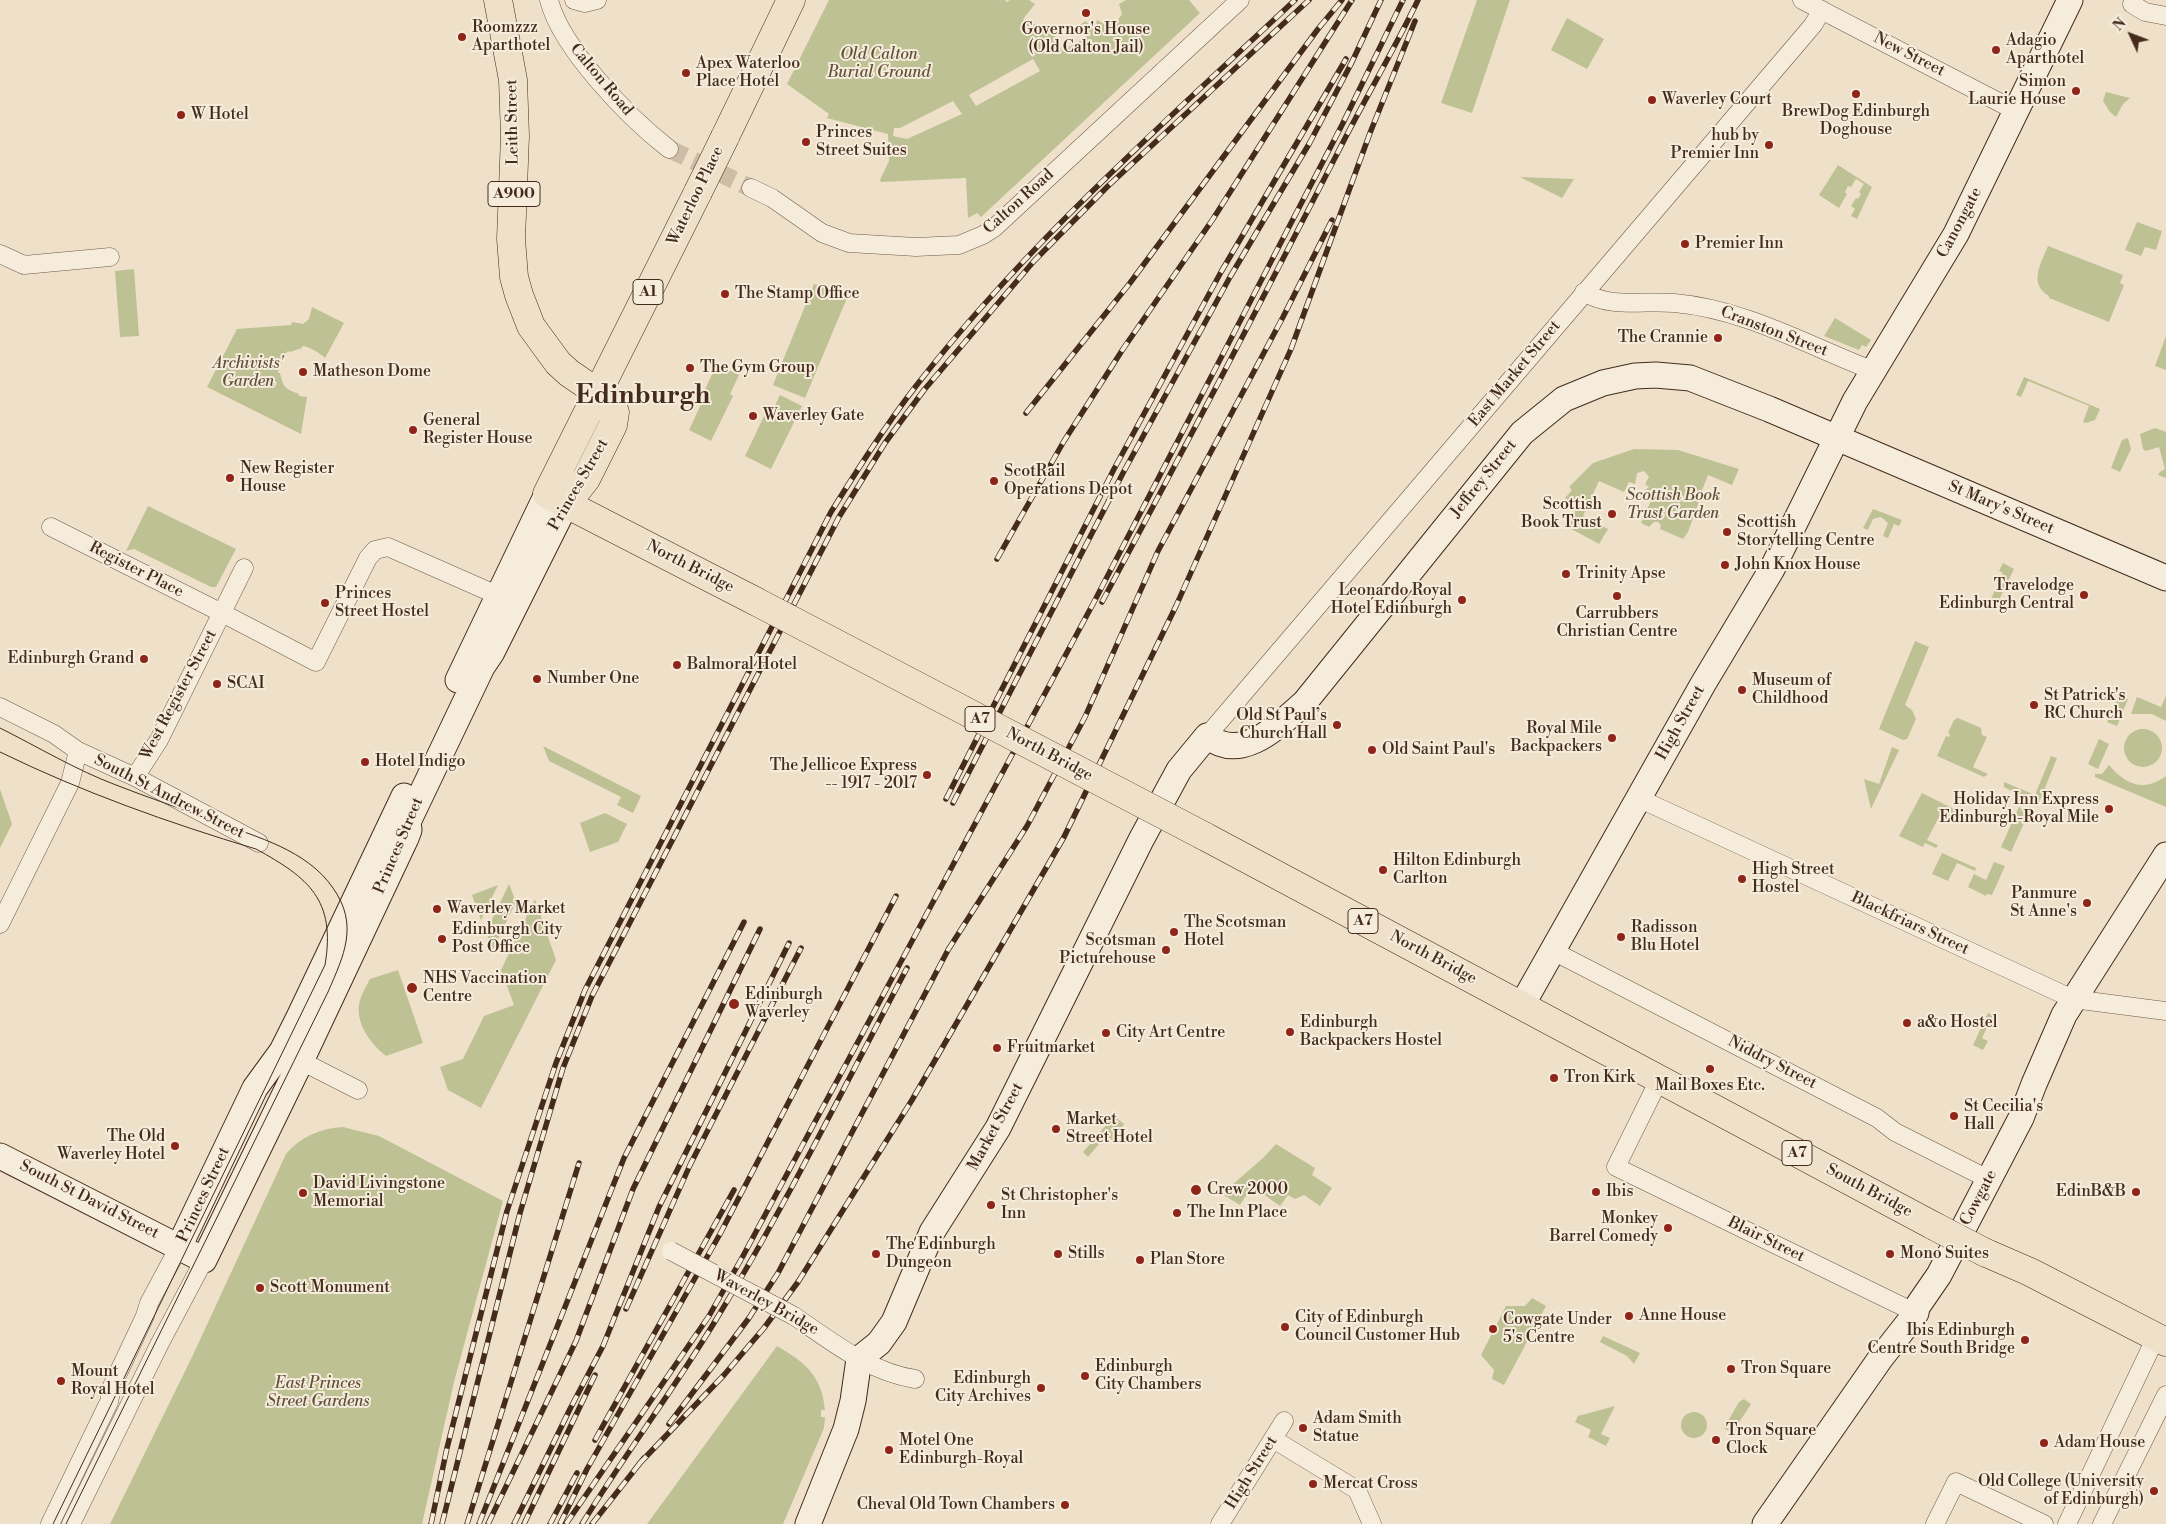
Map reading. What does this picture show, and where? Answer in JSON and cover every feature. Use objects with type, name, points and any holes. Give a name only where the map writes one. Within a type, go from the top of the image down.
[{"type":"main road","name":"Leith Street","points":[[498,0],[513,80],[515,136],[511,239],[514,277],[519,295],[535,331],[552,357],[569,373],[599,392]]},
{"type":"main road","name":"Waterloo Place","points":[[599,392],[791,0]]},
{"type":"main road","name":"A900","points":[[569,373],[580,396],[584,422]]},
{"type":"main road","name":"Princes Street","points":[[599,392],[612,405],[615,412],[613,425],[586,479],[556,499],[584,422],[599,392]]},
{"type":"main road","name":"North Bridge","points":[[556,499],[1204,836],[1522,1006]]},
{"type":"main road","name":"South Bridge","points":[[1522,1006],[1934,1226],[1984,1252],[2030,1272],[2161,1339]]},
{"type":"street","name":"Calton Road","points":[[549,0],[553,15],[563,34],[601,82],[635,121],[669,149]]},
{"type":"street","points":[[574,0],[585,3],[597,0]]},
{"type":"street","name":"Calton Road","points":[[751,188],[772,198],[822,233],[849,243],[936,248],[972,241],[994,228],[1240,0]]},
{"type":"street","name":"New Street","points":[[1802,0],[2016,111]]},
{"type":"street","name":"Canongate","points":[[1835,438],[1956,234],[2070,0]]},
{"type":"street","points":[[2132,4],[2145,12],[2166,16]]},
{"type":"street","name":"East Market Street","points":[[1207,736],[1813,25],[1822,10]]},
{"type":"street","points":[[0,254],[15,263],[24,265],[110,257]]},
{"type":"street","name":"Cranston Street","points":[[1584,292],[1607,302],[1674,303],[1715,310],[1768,327],[1874,371]]},
{"type":"street","name":"Jeffrey Street","points":[[1207,736],[1227,746],[1246,744],[1273,730],[1305,702],[1522,433],[1564,398],[1603,383],[1635,376],[1690,378],[1835,438]]},
{"type":"street","name":"St Mary's Street","points":[[1835,438],[2166,578]]},
{"type":"street","name":"High Street","points":[[1522,1006],[1714,663],[1772,569],[1835,438]]},
{"type":"street","name":"Princes Street","points":[[71,1524],[159,1345],[204,1260],[375,860],[497,596],[556,499]]},
{"type":"street","name":"Princes Street","points":[[50,1524],[109,1402],[112,1386],[145,1316],[149,1303],[180,1247],[256,1088],[291,1056],[406,838],[409,830],[408,822],[468,694],[482,666],[492,652],[556,499]]},
{"type":"street","name":"Register Place","points":[[51,527],[222,613]]},
{"type":"street","name":"West Register Street","points":[[222,613],[316,662],[368,558],[375,550],[388,547],[497,596]]},
{"type":"street","name":"West Register Street","points":[[134,777],[159,740],[244,568]]},
{"type":"street","name":"South St Andrew Street","points":[[0,707],[54,734],[78,751],[134,777],[259,843]]},
{"type":"street","name":"Market Street","points":[[859,1359],[879,1343],[894,1322],[932,1232],[998,1128],[1141,840],[1179,770],[1207,736]]},
{"type":"street","points":[[0,924],[70,783],[78,751]]},
{"type":"street","name":"Blackfriars Street","points":[[1638,798],[2073,1000],[2166,1011]]},
{"type":"street","name":"Cowgate","points":[[1765,1524],[1880,1359],[1916,1313],[1917,1306],[1939,1275],[2021,1118],[2056,1030],[2073,1000],[2166,855]]},
{"type":"street","name":"Niddry Street","points":[[1553,951],[1877,1118],[1895,1132],[1988,1179]]},
{"type":"street","points":[[291,1056],[358,1090]]},
{"type":"street","name":"Blair Street","points":[[1659,1080],[1616,1167],[1916,1313]]},
{"type":"street","name":"South St David Street","points":[[0,1156],[204,1260]]},
{"type":"street","name":"Waverley Bridge","points":[[671,1251],[794,1316],[859,1359],[895,1374],[915,1379]]},
{"type":"street","points":[[2067,1524],[2161,1339]]},
{"type":"street","points":[[808,1524],[846,1429],[853,1401],[859,1359]]},
{"type":"street","points":[[2102,1524],[2166,1395]]},
{"type":"street","name":"High Street","points":[[1220,1524],[1284,1421]]},
{"type":"street","points":[[1273,1439],[1357,1490],[1372,1524]]},
{"type":"street","points":[[1935,1524],[1956,1482],[2044,1524]]},
{"type":"green space","name":"Old Calton Burial Ground","points":[[829,0],[1005,0],[1007,2],[1010,0],[1029,0],[1035,4],[1023,19],[1053,32],[1062,51],[1087,37],[1074,28],[1086,21],[1091,27],[1096,25],[1097,20],[1106,25],[1115,24],[1122,14],[1119,4],[1126,0],[1189,0],[1200,13],[981,217],[977,213],[968,218],[966,178],[881,182],[880,180],[889,161],[888,134],[827,118],[829,114],[787,84]],"holes":[[[1033,59],[1040,71],[976,106],[969,95]],[[953,101],[962,114],[907,139],[893,136],[894,128],[900,128]]]},
{"type":"green space","points":[[1477,0],[1510,0],[1472,113],[1441,103]]},
{"type":"green space","points":[[1567,18],[1604,39],[1587,69],[1551,50]]},
{"type":"green space","points":[[2106,92],[2130,98],[2123,104],[2116,117],[2110,112],[2103,101]]},
{"type":"green space","points":[[1838,165],[1872,187],[1857,219],[1851,216],[1855,209],[1851,206],[1861,194],[1859,192],[1864,184],[1856,179],[1851,187],[1848,186],[1845,192],[1847,194],[1839,208],[1819,195]]},
{"type":"green space","points":[[1520,177],[1574,179],[1562,198]]},
{"type":"green space","points":[[2137,222],[2162,231],[2156,250],[2145,247],[2141,256],[2125,250]]},
{"type":"green space","points":[[2048,246],[2123,275],[2120,283],[2124,285],[2109,322],[2049,298],[2043,291],[2039,286],[2038,273]]},
{"type":"green space","points":[[134,269],[139,336],[120,337],[115,271]]},
{"type":"green space","points":[[814,284],[847,298],[805,398],[773,385]]},
{"type":"green space","name":"Archivists' Garden","points":[[312,307],[344,323],[325,358],[315,351],[302,346],[302,348],[288,351],[284,355],[285,357],[278,373],[280,373],[282,382],[288,389],[299,394],[299,396],[307,397],[301,434],[207,387],[237,329],[291,325],[292,322],[303,324],[309,319]]},
{"type":"green space","points":[[1835,318],[1871,340],[1866,347],[1862,345],[1859,350],[1824,336]]},
{"type":"green space","points":[[2166,336],[2166,370],[2155,366]]},
{"type":"green space","points":[[717,364],[739,375],[730,394],[733,396],[711,441],[689,430]]},
{"type":"green space","points":[[2024,377],[2100,409],[2095,420],[2083,422],[2089,406],[2028,381],[2021,397],[2016,395]]},
{"type":"green space","points":[[780,395],[802,406],[771,469],[745,456],[766,412],[771,414]]},
{"type":"green space","points":[[2155,428],[2166,432],[2166,478],[2158,475],[2165,469],[2159,447],[2146,451],[2143,449],[2140,434]]},
{"type":"green space","points":[[2128,438],[2131,449],[2120,472],[2111,468],[2122,440]]},
{"type":"green space","name":"Scottish Book Trust Garden","points":[[1634,449],[1678,450],[1739,469],[1732,485],[1708,475],[1701,493],[1694,496],[1694,500],[1699,502],[1688,532],[1683,539],[1660,529],[1661,525],[1658,522],[1654,522],[1649,527],[1641,523],[1651,501],[1643,496],[1643,492],[1649,487],[1645,484],[1649,477],[1644,471],[1637,473],[1635,484],[1629,482],[1624,492],[1599,481],[1583,516],[1608,529],[1599,544],[1564,525],[1575,512],[1576,507],[1565,498],[1572,490],[1569,487],[1593,463]]},
{"type":"green space","points":[[148,506],[236,549],[216,587],[211,587],[134,549],[126,551]]},
{"type":"green space","points":[[1873,509],[1902,520],[1899,526],[1894,524],[1888,538],[1883,536],[1888,523],[1881,517],[1873,519],[1868,530],[1863,528]]},
{"type":"green space","points":[[2003,563],[2014,569],[1995,608],[1988,605],[2003,573],[1999,571]]},
{"type":"green space","points":[[1915,641],[1929,647],[1905,705],[1912,710],[1916,719],[1907,739],[1903,740],[1879,729]]},
{"type":"green space","points":[[2119,694],[2128,699],[2117,726],[2107,722]]},
{"type":"green space","points":[[2166,696],[2166,721],[2152,714],[2131,714],[2137,697],[2161,707]]},
{"type":"green space","points":[[1958,718],[1981,728],[1982,735],[1987,737],[1973,767],[1988,774],[1984,777],[1937,756],[1946,736],[1949,737],[1950,734],[1948,733],[1954,720]]},
{"type":"green space","points":[[2143,729],[2157,734],[2162,748],[2157,762],[2143,767],[2129,762],[2124,748],[2129,734]]},
{"type":"green space","points":[[2099,739],[2109,744],[2098,769],[2088,764]]},
{"type":"green space","points":[[543,746],[641,796],[633,813],[617,805],[621,797],[549,761]]},
{"type":"green space","points":[[1892,747],[1899,750],[1871,809],[1864,779],[1879,784]]},
{"type":"green space","points":[[2051,756],[2057,758],[2038,805],[2004,787],[2004,782],[2035,795]]},
{"type":"green space","points":[[2109,765],[2121,777],[2135,784],[2150,784],[2166,776],[2166,807],[2095,777],[2095,774],[2102,774]]},
{"type":"green space","points":[[0,789],[12,824],[0,848]]},
{"type":"green space","points":[[1922,793],[1956,810],[1951,820],[1941,813],[1927,840],[1938,845],[1936,848],[1925,843],[1923,847],[1899,836]]},
{"type":"green space","points":[[2019,807],[2029,812],[2011,852],[2001,847]]},
{"type":"green space","points":[[605,813],[627,824],[618,842],[590,852],[580,823]]},
{"type":"green space","points":[[1942,853],[1976,868],[1975,871],[1957,863],[1948,881],[1932,874]]},
{"type":"green space","points":[[1994,862],[2005,866],[1992,895],[1987,894],[1986,896],[1968,887],[1974,874],[1986,880]]},
{"type":"green space","points":[[509,884],[516,902],[493,949],[486,932]]},
{"type":"green space","points":[[498,885],[481,920],[472,895]]},
{"type":"green space","points":[[535,899],[556,960],[481,1108],[448,1090],[440,1067],[463,1059],[484,1016],[514,1005],[501,970]]},
{"type":"green space","points":[[398,970],[423,1043],[386,1056],[366,1034],[360,1020],[359,1005],[370,979]]},
{"type":"green space","points":[[1988,1013],[1993,1015],[1982,1038],[1988,1041],[1983,1050],[1973,1045]]},
{"type":"green space","points":[[1114,1116],[1124,1124],[1113,1144],[1105,1137],[1088,1157],[1083,1152]]},
{"type":"green space","name":"East Princes Street Gardens","points":[[343,1127],[379,1136],[503,1201],[454,1382],[422,1524],[110,1524],[192,1357],[286,1154],[304,1138],[312,1134],[327,1129]]},
{"type":"green space","points":[[1276,1144],[1315,1168],[1312,1175],[1332,1188],[1320,1206],[1304,1195],[1295,1199],[1288,1195],[1280,1206],[1256,1189],[1249,1191],[1240,1205],[1222,1194]]},
{"type":"green space","points":[[1532,1298],[1546,1306],[1504,1385],[1492,1379],[1494,1370],[1481,1355],[1506,1306],[1525,1306]]},
{"type":"green space","points":[[1603,1336],[1640,1353],[1634,1364],[1627,1356],[1600,1342]]},
{"type":"green space","points":[[777,1346],[804,1364],[816,1379],[825,1410],[821,1410],[821,1417],[825,1417],[824,1428],[783,1524],[647,1524]]},
{"type":"green space","points":[[1744,1399],[1751,1404],[1732,1433],[1724,1428],[1739,1402]]},
{"type":"green space","points":[[1615,1406],[1601,1434],[1610,1438],[1606,1446],[1588,1437],[1591,1430],[1575,1422],[1578,1416]]},
{"type":"green space","points":[[1694,1412],[1703,1416],[1707,1425],[1703,1434],[1694,1438],[1685,1434],[1681,1425],[1685,1416]]},
{"type":"tunnel","points":[[669,149],[751,188]]},
{"type":"tram line","points":[[0,728],[101,779],[264,839],[295,854],[310,864],[333,888],[341,902],[347,927],[343,953],[328,992],[66,1524]]},
{"type":"tram line","points":[[0,752],[31,767],[126,806],[256,849],[291,870],[304,881],[322,907],[326,924],[325,965],[53,1524]]},
{"type":"railway","points":[[431,1524],[447,1448],[507,1211],[556,1063],[585,990],[831,512],[872,448],[916,386],[959,333],[1004,283],[1050,233],[1147,138],[1295,0]]},
{"type":"railway","points":[[442,1524],[520,1213],[563,1068],[592,996],[839,517],[885,443],[924,390],[1034,261],[1108,186],[1309,0]]},
{"type":"railway","points":[[1026,413],[1130,283],[1318,29],[1342,0]]},
{"type":"railway","points":[[997,559],[1064,441],[1123,349],[1213,219],[1352,0]]},
{"type":"railway","points":[[953,803],[1123,473],[1230,277],[1309,144],[1351,64],[1381,0]]},
{"type":"railway","points":[[566,1524],[709,1316],[743,1256],[1094,602],[1342,125],[1403,0]]},
{"type":"railway","points":[[1102,602],[1418,0]]},
{"type":"railway","points":[[639,1464],[724,1375],[764,1328],[798,1282],[912,1100],[1064,837],[1176,606],[1291,349],[1370,133],[1415,21]]},
{"type":"railway","points":[[946,799],[1114,469],[1221,272],[1346,59]]},
{"type":"railway","points":[[669,1424],[749,1318],[778,1273],[948,950],[1027,826],[1085,717],[1158,551],[1283,317],[1332,220]]},
{"type":"railway","points":[[560,1524],[587,1469],[720,1234],[896,896]]},
{"type":"railway","points":[[479,1524],[624,1158],[744,922]]},
{"type":"railway","points":[[488,1524],[576,1341],[633,1189],[760,929]]},
{"type":"railway","points":[[514,1524],[603,1346],[659,1207],[789,943]]},
{"type":"railway","points":[[626,1309],[690,1165],[801,948]]},
{"type":"railway","points":[[582,1524],[701,1344],[742,1275],[815,1144],[907,968]]},
{"type":"railway","points":[[467,1524],[579,1163]]},
{"type":"railway","points":[[595,1440],[734,1190]]},
{"type":"railway","points":[[524,1524],[595,1375]]},
{"type":"railway","points":[[592,1524],[644,1458]]},
{"type":"railway","points":[[550,1524],[577,1473]]},
{"type":"place","name":"Governor's House (Old Calton Jail)","points":[[1086,13]]},
{"type":"place","name":"Roomzzz Aparthotel","points":[[462,37]]},
{"type":"place","name":"Adagio Aparthotel","points":[[1996,50]]},
{"type":"place","name":"Apex Waterloo Place Hotel","points":[[686,73]]},
{"type":"place","name":"Simon Laurie House","points":[[2076,91]]},
{"type":"place","name":"BrewDog Edinburgh Doghouse","points":[[1856,94]]},
{"type":"place","name":"Waverley Court","points":[[1652,100]]},
{"type":"place","name":"W Hotel","points":[[181,115]]},
{"type":"place","name":"Princes Street Suites","points":[[806,142]]},
{"type":"place","name":"hub by Premier Inn","points":[[1769,145]]},
{"type":"place","name":"Premier Inn","points":[[1685,244]]},
{"type":"place","name":"The Stamp Office","points":[[725,294]]},
{"type":"place","name":"The Crannie","points":[[1718,338]]},
{"type":"place","name":"The Gym Group","points":[[690,368]]},
{"type":"place","name":"Matheson Dome","points":[[303,372]]},
{"type":"place","name":"Waverley Gate","points":[[753,416]]},
{"type":"place","name":"General Register House","points":[[413,430]]},
{"type":"place","name":"New Register House","points":[[230,478]]},
{"type":"place","name":"ScotRail Operations Depot","points":[[994,481]]},
{"type":"place","name":"Scottish Book Trust","points":[[1612,514]]},
{"type":"place","name":"Scottish Storytelling Centre","points":[[1727,532]]},
{"type":"place","name":"John Knox House","points":[[1725,565]]},
{"type":"place","name":"Trinity Apse","points":[[1566,574]]},
{"type":"place","name":"Travelodge Edinburgh Central","points":[[2084,595]]},
{"type":"place","name":"Carrubbers Christian Centre","points":[[1617,596]]},
{"type":"place","name":"Leonardo Royal Hotel Edinburgh","points":[[1462,600]]},
{"type":"place","name":"Princes Street Hostel","points":[[325,603]]},
{"type":"place","name":"Edinburgh Grand","points":[[144,659]]},
{"type":"place","name":"Balmoral Hotel","points":[[677,665]]},
{"type":"place","name":"Number One","points":[[537,679]]},
{"type":"place","name":"SCAI","points":[[217,684]]},
{"type":"place","name":"Museum of Childhood","points":[[1742,690]]},
{"type":"place","name":"St Patrick's RC Church","points":[[2034,705]]},
{"type":"place","name":"Old St Paul’s Church Hall","points":[[1337,725]]},
{"type":"place","name":"Royal Mile Backpackers","points":[[1612,738]]},
{"type":"place","name":"Old Saint Paul's","points":[[1372,750]]},
{"type":"place","name":"Hotel Indigo","points":[[365,762]]},
{"type":"place","name":"The Jellicoe Express -- 1917 - 2017","points":[[927,775]]},
{"type":"place","name":"Holiday Inn Express Edinburgh-Royal Mile","points":[[2109,809]]},
{"type":"place","name":"Hilton Edinburgh Carlton","points":[[1383,870]]},
{"type":"place","name":"High Street Hostel","points":[[1742,879]]},
{"type":"place","name":"Panmure St Anne's","points":[[2087,903]]},
{"type":"place","name":"Waverley Market","points":[[437,909]]},
{"type":"place","name":"The Scotsman Hotel","points":[[1174,932]]},
{"type":"place","name":"Radisson Blu Hotel","points":[[1621,937]]},
{"type":"place","name":"Edinburgh City Post Office","points":[[442,939]]},
{"type":"place","name":"Scotsman Picturehouse","points":[[1166,950]]},
{"type":"place","name":"NHS Vaccination Centre","points":[[412,988]]},
{"type":"place","name":"Edinburgh Waverley","points":[[734,1004]]},
{"type":"place","name":"a&o Hostel","points":[[1907,1023]]},
{"type":"place","name":"Edinburgh Backpackers Hostel","points":[[1290,1032]]},
{"type":"place","name":"City Art Centre","points":[[1106,1033]]},
{"type":"place","name":"Fruitmarket","points":[[997,1048]]},
{"type":"place","name":"Mail Boxes Etc.","points":[[1710,1069]]},
{"type":"place","name":"Tron Kirk","points":[[1554,1078]]},
{"type":"place","name":"St Cecilia's Hall","points":[[1954,1116]]},
{"type":"place","name":"Market Street Hotel","points":[[1056,1129]]},
{"type":"place","name":"The Old Waverley Hotel","points":[[175,1146]]},
{"type":"place","name":"Crew 2000","points":[[1196,1190]]},
{"type":"place","name":"Ibis","points":[[1596,1192]]},
{"type":"place","name":"EdinB&B","points":[[2136,1192]]},
{"type":"place","name":"David Livingstone Memorial","points":[[303,1193]]},
{"type":"place","name":"St Christopher's Inn","points":[[991,1205]]},
{"type":"place","name":"The Inn Place","points":[[1177,1213]]},
{"type":"place","name":"Monkey Barrel Comedy","points":[[1668,1228]]},
{"type":"place","name":"The Edinburgh Dungeon","points":[[876,1254]]},
{"type":"place","name":"Stills","points":[[1058,1254]]},
{"type":"place","name":"Mono Suites","points":[[1890,1254]]},
{"type":"place","name":"Plan Store","points":[[1140,1260]]},
{"type":"place","name":"Scott Monument","points":[[260,1288]]},
{"type":"place","name":"Anne House","points":[[1629,1316]]},
{"type":"place","name":"City of Edinburgh Council Customer Hub","points":[[1285,1327]]},
{"type":"place","name":"Cowgate Under 5's Centre","points":[[1493,1329]]},
{"type":"place","name":"Ibis Edinburgh Centre South Bridge","points":[[2025,1340]]},
{"type":"place","name":"Tron Square","points":[[1731,1369]]},
{"type":"place","name":"Edinburgh City Chambers","points":[[1085,1376]]},
{"type":"place","name":"Mount Royal Hotel","points":[[61,1381]]},
{"type":"place","name":"Edinburgh City Archives","points":[[1041,1388]]},
{"type":"place","name":"Adam Smith Statue","points":[[1303,1428]]},
{"type":"place","name":"Tron Square Clock","points":[[1716,1440]]},
{"type":"place","name":"Adam House","points":[[2044,1443]]},
{"type":"place","name":"Motel One Edinburgh-Royal","points":[[889,1450]]},
{"type":"place","name":"Mercat Cross","points":[[1313,1484]]},
{"type":"place","name":"Old College (University of Edinburgh)","points":[[2154,1491]]},
{"type":"place","name":"Cheval Old Town Chambers","points":[[1065,1505]]},
{"type":"district","name":"Edinburgh","points":[[643,397]]}]
